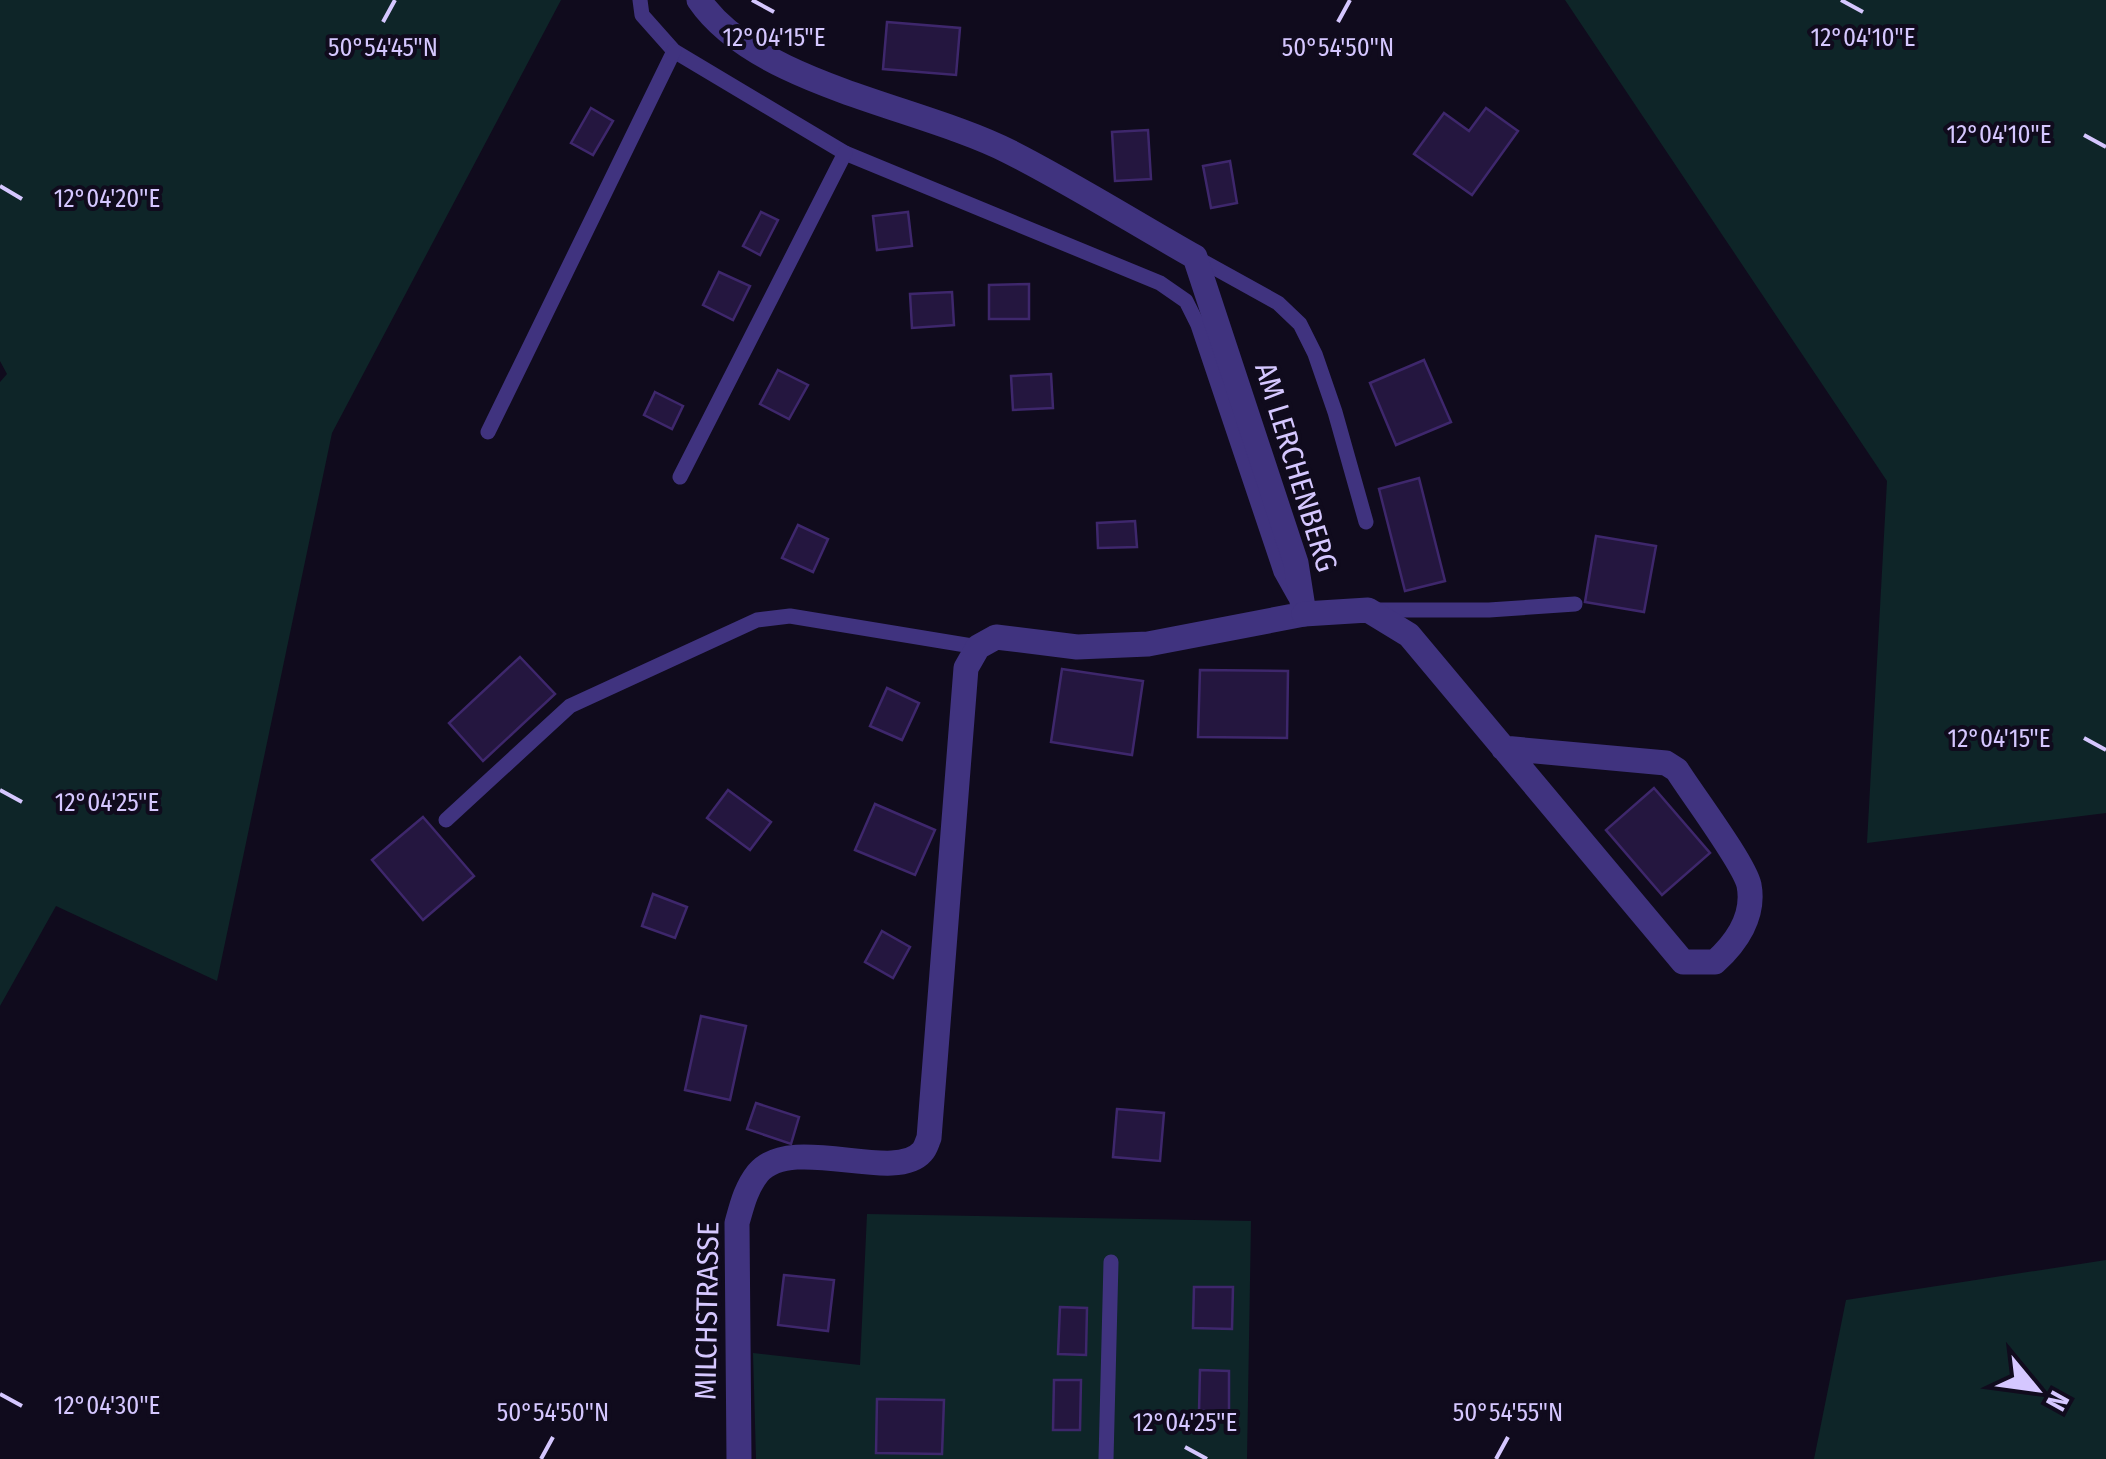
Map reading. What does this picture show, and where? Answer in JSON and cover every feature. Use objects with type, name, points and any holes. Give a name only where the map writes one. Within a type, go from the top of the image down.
[{"type":"street","points":[[699,0],[730,33],[764,54],[811,78],[1008,150],[1195,257]]},
{"type":"street","name":"AM LERCHENBERG","points":[[978,647],[996,638],[1077,647],[1148,644],[1304,614],[1296,563],[1195,257]]},
{"type":"street","points":[[1304,614],[1368,610],[1409,635],[1503,748],[1683,962],[1715,962],[1736,943],[1748,912],[1749,886],[1677,770],[1666,763],[1503,748]]},
{"type":"street","name":"MILCHSTRASSE","points":[[739,1459],[737,1223],[746,1190],[760,1170],[777,1160],[798,1157],[905,1162],[922,1152],[929,1138],[966,668],[978,647]]},
{"type":"lane","points":[[640,0],[642,15],[674,51],[844,152],[1160,283],[1186,301],[1198,325],[1281,572],[1304,614]]},
{"type":"lane","points":[[488,432],[674,51]]},
{"type":"lane","points":[[680,478],[844,152]]},
{"type":"lane","points":[[1195,257],[1278,303],[1300,324],[1335,412],[1366,522]]},
{"type":"lane","points":[[1368,610],[1489,610],[1575,604]]},
{"type":"lane","points":[[446,820],[570,706],[758,620],[790,616],[978,647]]},
{"type":"lane","points":[[1106,1459],[1111,1262]]},
{"type":"green space","points":[[0,0],[561,0],[332,433],[217,981],[56,906],[0,1006],[0,382],[7,374],[0,361]]},
{"type":"green space","points":[[1565,0],[2106,0],[2106,813],[1867,843],[1887,481]]},
{"type":"green space","points":[[867,1214],[1251,1221],[1247,1459],[756,1459],[753,1353],[860,1365]]},
{"type":"green space","points":[[2106,1260],[2106,1459],[1814,1459],[1846,1300]]},
{"type":"building","points":[[887,22],[960,28],[956,75],[883,69]]},
{"type":"building","points":[[591,108],[613,121],[593,155],[571,143]]},
{"type":"building","points":[[1486,108],[1518,131],[1472,195],[1414,154],[1444,113],[1469,131]]},
{"type":"building","points":[[1148,130],[1151,179],[1115,181],[1112,132]]},
{"type":"building","points":[[1230,161],[1237,203],[1211,208],[1203,166]]},
{"type":"building","points":[[761,212],[778,220],[760,255],[743,246]]},
{"type":"building","points":[[908,212],[912,246],[877,250],[873,216]]},
{"type":"building","points":[[719,272],[750,286],[733,320],[703,305]]},
{"type":"building","points":[[1029,284],[1029,319],[989,319],[989,285]]},
{"type":"building","points":[[952,292],[954,325],[912,328],[910,294]]},
{"type":"building","points":[[1424,360],[1451,422],[1396,445],[1370,383]]},
{"type":"building","points":[[778,370],[808,385],[789,419],[760,404]]},
{"type":"building","points":[[1051,374],[1053,408],[1013,410],[1011,376]]},
{"type":"building","points":[[655,392],[683,406],[672,429],[644,415]]},
{"type":"building","points":[[1419,478],[1445,581],[1405,591],[1379,489]]},
{"type":"building","points":[[1135,521],[1137,547],[1098,548],[1097,523]]},
{"type":"building","points":[[798,525],[828,539],[813,572],[782,558]]},
{"type":"building","points":[[1596,536],[1656,546],[1644,612],[1585,602]]},
{"type":"building","points":[[520,657],[555,694],[483,761],[449,723]]},
{"type":"building","points":[[1062,669],[1143,681],[1132,755],[1051,742]]},
{"type":"building","points":[[1200,670],[1288,671],[1287,738],[1198,737]]},
{"type":"building","points":[[887,688],[919,703],[902,740],[870,726]]},
{"type":"building","points":[[1654,788],[1710,853],[1662,895],[1606,830]]},
{"type":"building","points":[[728,790],[771,822],[750,850],[707,818]]},
{"type":"building","points":[[875,804],[935,830],[915,875],[855,850]]},
{"type":"building","points":[[423,817],[474,876],[423,920],[372,860]]},
{"type":"building","points":[[653,894],[687,907],[675,938],[642,926]]},
{"type":"building","points":[[882,931],[910,947],[893,978],[865,962]]},
{"type":"building","points":[[701,1016],[746,1026],[730,1100],[685,1090]]},
{"type":"building","points":[[756,1103],[799,1117],[791,1144],[747,1129]]},
{"type":"building","points":[[1117,1109],[1164,1113],[1160,1161],[1113,1157]]},
{"type":"building","points":[[784,1275],[834,1280],[828,1331],[778,1325]]},
{"type":"building","points":[[1194,1287],[1233,1287],[1232,1329],[1193,1328]]},
{"type":"building","points":[[1060,1307],[1087,1308],[1086,1355],[1058,1354]]},
{"type":"building","points":[[1200,1370],[1229,1371],[1229,1411],[1199,1411]]},
{"type":"building","points":[[1054,1380],[1081,1380],[1080,1430],[1053,1430]]},
{"type":"building","points":[[877,1399],[944,1400],[942,1454],[876,1453]]}]
